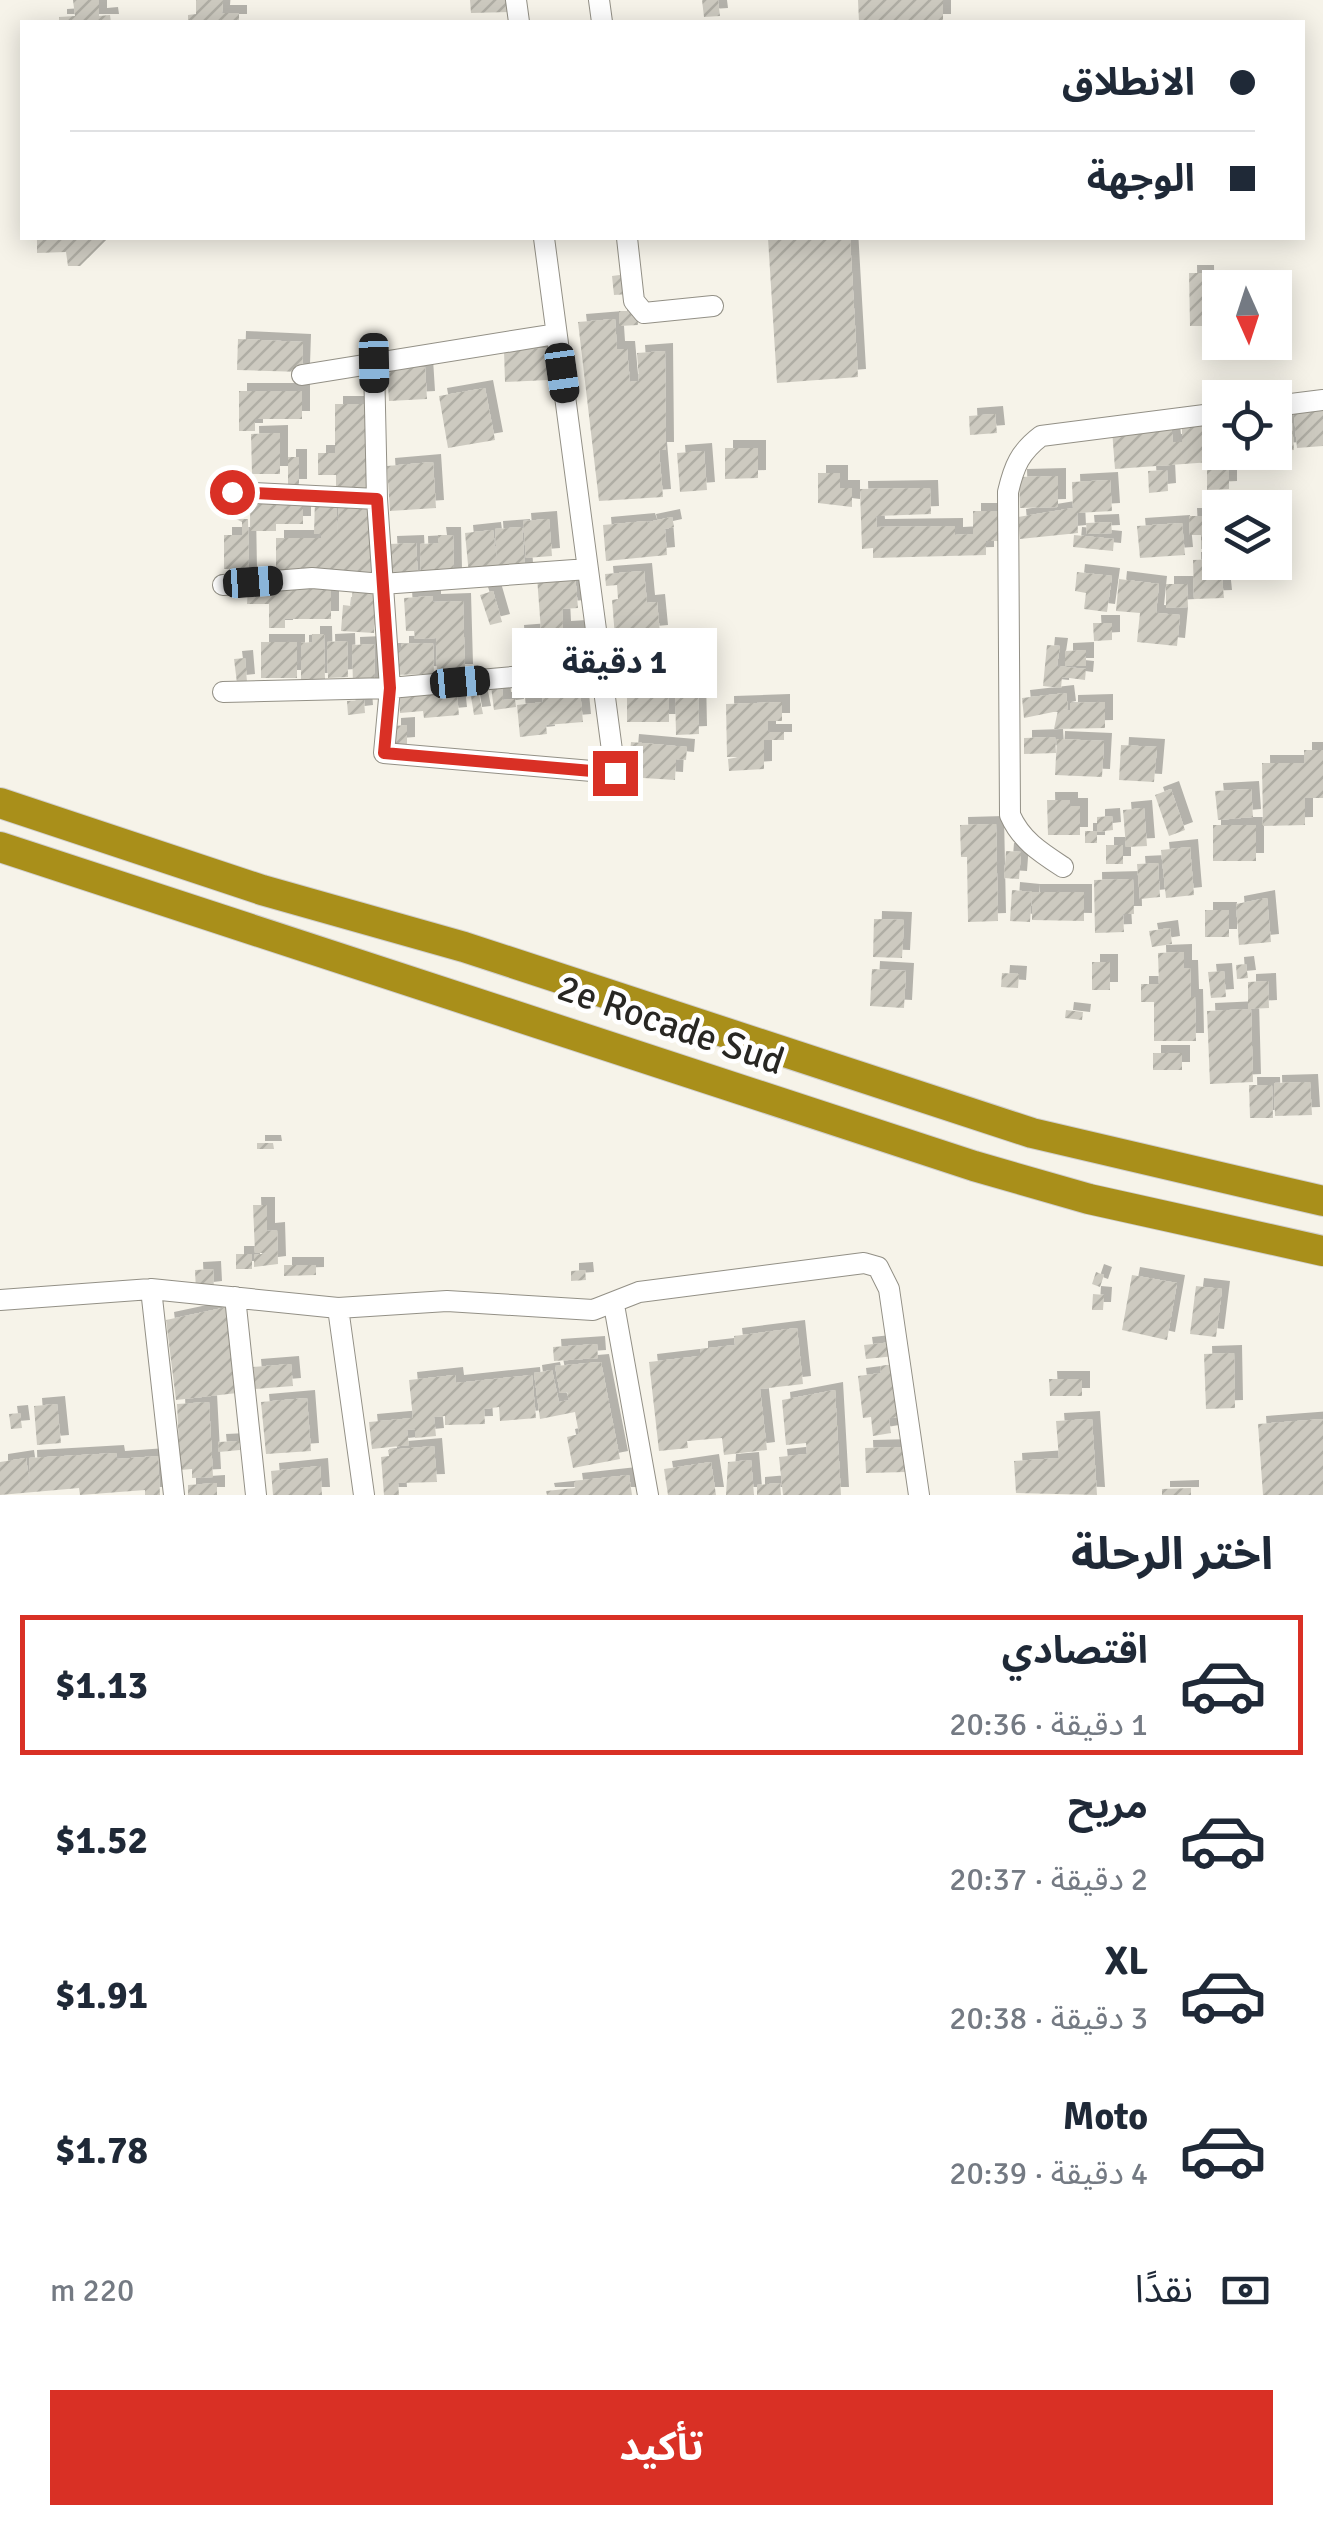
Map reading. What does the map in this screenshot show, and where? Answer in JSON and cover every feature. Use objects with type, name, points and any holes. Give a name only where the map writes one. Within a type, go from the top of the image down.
[{"type":"highway","name":"2e Rocade Sud","points":[[0,803],[262,890],[464,947],[1032,1133],[1323,1201]]},
{"type":"highway","name":"2e Rocade Sud","points":[[0,847],[1003,1174],[1207,1227],[1323,1251]]},
{"type":"highway","points":[[0,868],[246,927]]},
{"type":"street","points":[[374,363],[377,499],[390,688],[384,753],[615,773],[544,240]]},
{"type":"street","points":[[627,240],[634,301],[644,313],[713,306]]},
{"type":"street","points":[[302,375],[556,334]]},
{"type":"street","points":[[1292,404],[1323,400]]},
{"type":"street","points":[[1063,866],[1018,832],[1010,814],[1008,492],[1013,469],[1022,450],[1041,436],[1202,415]]},
{"type":"street","points":[[232,492],[377,499]]},
{"type":"street","points":[[224,584],[312,578],[382,584],[588,570]]},
{"type":"street","points":[[223,692],[390,688],[601,670]]},
{"type":"street","points":[[0,1300],[151,1289],[338,1308],[447,1301],[592,1310],[614,1305],[639,1292],[864,1263],[878,1267],[889,1289],[918,1495]]},
{"type":"street","points":[[151,1289],[174,1495]]},
{"type":"street","points":[[235,1297],[256,1495]]},
{"type":"street","points":[[614,1305],[648,1495]]},
{"type":"street","points":[[338,1308],[364,1495]]},
{"type":"building","points":[[73,0],[99,0],[99,16],[110,15],[111,20],[59,20],[75,16]]},
{"type":"building","points":[[196,0],[223,0],[222,13],[239,13],[239,20],[188,20],[188,15],[196,14]]},
{"type":"building","points":[[470,0],[510,0],[510,12],[471,13]]},
{"type":"building","points":[[702,0],[718,0],[720,16],[704,17]]},
{"type":"building","points":[[858,0],[943,0],[943,20],[859,20]]},
{"type":"building","points":[[37,240],[106,240],[80,266],[68,266],[66,252],[37,253]]},
{"type":"building","points":[[768,240],[850,240],[858,377],[777,383]]},
{"type":"building","points":[[1189,273],[1202,273],[1202,326],[1190,326]]},
{"type":"building","points":[[627,274],[629,294],[614,295],[612,276]]},
{"type":"building","points":[[619,311],[637,311],[638,325],[619,326]]},
{"type":"building","points":[[615,319],[617,349],[627,349],[630,382],[639,381],[637,353],[665,351],[666,450],[659,450],[663,497],[599,501],[578,322]]},
{"type":"building","points":[[238,339],[303,342],[302,372],[237,370]]},
{"type":"building","points":[[547,348],[549,380],[505,382],[504,350]]},
{"type":"building","points":[[425,367],[427,399],[389,401],[387,370]]},
{"type":"building","points":[[485,388],[495,440],[448,448],[439,396]]},
{"type":"building","points":[[239,391],[302,391],[302,419],[255,419],[255,431],[239,431]]},
{"type":"building","points":[[1323,403],[1323,446],[1297,448],[1293,405]]},
{"type":"building","points":[[335,404],[372,404],[372,493],[336,493],[336,475],[318,475],[318,453],[335,453]]},
{"type":"building","points":[[995,414],[997,433],[970,435],[969,416]]},
{"type":"building","points":[[1202,424],[1202,463],[1115,469],[1112,430],[1171,426],[1173,442],[1182,442],[1182,425]]},
{"type":"building","points":[[280,433],[280,474],[252,474],[251,434]]},
{"type":"building","points":[[725,448],[758,448],[758,478],[725,479]]},
{"type":"building","points":[[704,451],[707,490],[680,492],[677,453]]},
{"type":"building","points":[[288,457],[299,457],[299,487],[288,487]]},
{"type":"building","points":[[433,462],[436,508],[390,511],[387,466]]},
{"type":"building","points":[[1167,470],[1168,491],[1149,493],[1148,471]]},
{"type":"building","points":[[1207,470],[1229,470],[1229,489],[1207,490]]},
{"type":"building","points":[[818,473],[840,473],[840,488],[852,488],[852,507],[818,503]]},
{"type":"building","points":[[1058,476],[1058,507],[1020,508],[1019,477]]},
{"type":"building","points":[[1110,480],[1112,511],[1077,513],[1078,533],[1020,539],[1018,517],[1073,508],[1072,482]]},
{"type":"building","points":[[930,488],[931,514],[876,516],[877,527],[955,526],[955,535],[973,534],[973,511],[1001,511],[1002,541],[986,541],[986,555],[873,558],[873,548],[862,549],[860,489]]},
{"type":"building","points":[[251,495],[303,496],[303,524],[276,524],[276,531],[250,531]]},
{"type":"building","points":[[315,499],[337,499],[337,534],[339,506],[373,506],[376,576],[276,576],[276,538],[321,538],[321,534],[314,534]]},
{"type":"building","points":[[1189,516],[1202,516],[1202,549],[1201,535],[1190,535]]},
{"type":"building","points":[[672,517],[674,527],[665,529],[667,555],[606,561],[603,525],[647,521],[650,530],[648,522]]},
{"type":"building","points":[[236,519],[248,519],[249,578],[237,578],[237,569],[224,569],[224,535],[242,535],[242,522]]},
{"type":"building","points":[[549,519],[552,556],[526,558],[523,521]]},
{"type":"building","points":[[1111,522],[1112,533],[1087,534],[1086,523]]},
{"type":"building","points":[[1182,523],[1185,555],[1140,558],[1137,526]]},
{"type":"building","points":[[522,527],[525,571],[469,575],[465,533],[493,530],[497,561],[495,529]]},
{"type":"building","points":[[438,535],[453,535],[454,577],[421,577],[420,544],[439,543]]},
{"type":"building","points":[[1074,535],[1114,539],[1113,551],[1073,547]]},
{"type":"building","points":[[416,543],[418,578],[391,579],[389,544]]},
{"type":"building","points":[[1193,560],[1202,560],[1202,580],[1222,580],[1224,598],[1194,599]]},
{"type":"building","points":[[644,571],[647,603],[657,602],[660,633],[615,637],[612,600],[618,599],[617,585],[606,586],[605,574]]},
{"type":"building","points":[[1077,572],[1112,576],[1107,612],[1084,609],[1086,593],[1075,591]]},
{"type":"building","points":[[575,574],[578,608],[562,609],[563,629],[579,628],[581,663],[518,668],[516,633],[541,631],[537,577]]},
{"type":"building","points":[[1119,579],[1159,584],[1156,613],[1180,615],[1177,646],[1137,642],[1140,613],[1116,611]]},
{"type":"building","points":[[331,581],[331,619],[285,619],[285,628],[269,628],[269,604],[247,604],[248,589]]},
{"type":"building","points":[[1166,584],[1187,584],[1188,607],[1166,608]]},
{"type":"building","points":[[353,587],[377,589],[374,633],[341,631],[343,605],[351,606]]},
{"type":"building","points":[[493,591],[502,622],[490,625],[480,595]]},
{"type":"building","points":[[433,596],[433,602],[463,601],[465,672],[437,672],[436,638],[415,639],[414,631],[406,631],[404,598]]},
{"type":"building","points":[[1093,623],[1112,623],[1112,640],[1094,641]]},
{"type":"building","points":[[312,634],[324,634],[325,681],[301,681],[301,643],[312,642]]},
{"type":"building","points":[[347,641],[348,677],[328,678],[327,642]]},
{"type":"building","points":[[261,642],[297,642],[297,678],[261,678]]},
{"type":"building","points":[[433,643],[434,674],[390,675],[390,651],[401,651],[401,644]]},
{"type":"building","points":[[374,644],[375,686],[353,686],[352,645]]},
{"type":"building","points":[[1047,645],[1060,646],[1057,666],[1086,669],[1085,680],[1062,677],[1061,688],[1043,686]]},
{"type":"building","points":[[1086,650],[1086,666],[1065,666],[1065,651]]},
{"type":"building","points":[[668,656],[670,685],[621,688],[619,660]]},
{"type":"building","points":[[245,658],[247,682],[237,683],[234,659]]},
{"type":"building","points":[[542,680],[542,692],[514,692],[513,681]]},
{"type":"building","points":[[675,685],[698,685],[699,734],[676,735]]},
{"type":"building","points":[[456,686],[459,715],[424,718],[423,711],[400,713],[399,693]]},
{"type":"building","points":[[502,686],[503,700],[515,699],[516,707],[494,710],[491,687]]},
{"type":"building","points":[[478,689],[483,714],[474,715],[470,690]]},
{"type":"building","points":[[580,691],[583,722],[546,725],[547,734],[520,737],[517,705],[543,702],[542,695]]},
{"type":"building","points":[[1066,693],[1068,709],[1024,718],[1022,698]]},
{"type":"building","points":[[627,694],[669,694],[669,722],[627,722]]},
{"type":"building","points":[[364,700],[365,713],[348,715],[347,701]]},
{"type":"building","points":[[782,702],[782,721],[768,721],[768,732],[784,732],[784,740],[764,740],[764,769],[729,771],[728,759],[739,757],[727,757],[726,704]]},
{"type":"building","points":[[1105,702],[1105,728],[1054,729],[1058,710],[1070,710],[1070,703]]},
{"type":"building","points":[[407,725],[407,745],[393,746],[393,726]]},
{"type":"building","points":[[1055,737],[1056,753],[1024,754],[1024,738]]},
{"type":"building","points":[[1057,739],[1104,741],[1102,777],[1055,775]]},
{"type":"building","points":[[631,742],[687,747],[686,760],[676,759],[675,780],[628,777]]},
{"type":"building","points":[[1121,745],[1157,747],[1154,782],[1119,780]]},
{"type":"building","points":[[1304,750],[1323,750],[1323,798],[1305,798],[1305,825],[1263,826],[1262,763],[1304,763]]},
{"type":"building","points":[[1171,789],[1185,830],[1169,836],[1155,795]]},
{"type":"building","points":[[1251,789],[1253,817],[1218,820],[1215,791]]},
{"type":"building","points":[[1047,800],[1070,800],[1070,806],[1080,806],[1080,835],[1048,835]]},
{"type":"building","points":[[1144,808],[1147,846],[1126,847],[1123,810]]},
{"type":"building","points":[[1112,816],[1113,830],[1097,832],[1097,817]]},
{"type":"building","points":[[996,824],[998,921],[968,922],[967,857],[961,857],[960,825]]},
{"type":"building","points":[[1213,825],[1256,825],[1256,861],[1213,861]]},
{"type":"building","points":[[1085,831],[1097,831],[1097,843],[1085,843]]},
{"type":"building","points":[[1106,845],[1123,845],[1123,864],[1106,864]]},
{"type":"building","points":[[1190,847],[1194,895],[1166,898],[1161,850]]},
{"type":"building","points":[[1006,851],[1021,852],[1019,879],[1004,878]]},
{"type":"building","points":[[1158,863],[1160,897],[1140,899],[1137,864]]},
{"type":"building","points":[[1133,879],[1134,914],[1123,914],[1124,932],[1095,933],[1094,880]]},
{"type":"building","points":[[1012,890],[1032,892],[1030,922],[1010,921]]},
{"type":"building","points":[[1032,892],[1084,892],[1084,921],[1032,920]]},
{"type":"building","points":[[1267,898],[1271,942],[1239,945],[1236,904]]},
{"type":"building","points":[[1205,910],[1229,910],[1229,937],[1205,937]]},
{"type":"building","points":[[874,919],[904,920],[902,958],[873,957]]},
{"type":"building","points":[[1170,928],[1172,944],[1152,947],[1149,931]]},
{"type":"building","points":[[1184,952],[1184,968],[1190,968],[1191,997],[1195,997],[1196,1041],[1154,1041],[1154,1002],[1141,1002],[1141,984],[1159,984],[1158,953]]},
{"type":"building","points":[[1092,962],[1110,962],[1110,990],[1092,990]]},
{"type":"building","points":[[1246,964],[1248,978],[1237,979],[1236,965]]},
{"type":"building","points":[[872,969],[906,971],[904,1008],[870,1006]]},
{"type":"building","points":[[1224,971],[1226,997],[1211,998],[1208,972]]},
{"type":"building","points":[[1002,973],[1019,974],[1018,988],[1001,987]]},
{"type":"building","points":[[1268,981],[1269,1008],[1248,1009],[1248,982]]},
{"type":"building","points":[[1251,1009],[1253,1082],[1210,1084],[1207,1011]]},
{"type":"building","points":[[1066,1010],[1083,1012],[1082,1020],[1065,1018]]},
{"type":"building","points":[[1153,1053],[1182,1053],[1182,1070],[1153,1070]]},
{"type":"building","points":[[1310,1082],[1312,1115],[1275,1116],[1274,1083]]},
{"type":"building","points":[[1249,1085],[1272,1085],[1273,1118],[1250,1118]]},
{"type":"building","points":[[257,1143],[273,1143],[274,1149],[257,1149]]},
{"type":"building","points":[[253,1205],[267,1205],[267,1231],[277,1230],[278,1264],[254,1267],[254,1255],[268,1253],[255,1253]]},
{"type":"building","points":[[236,1254],[252,1254],[252,1269],[236,1269]]},
{"type":"building","points":[[284,1265],[316,1265],[316,1275],[284,1276]]},
{"type":"building","points":[[213,1269],[214,1289],[196,1291],[195,1270]]},
{"type":"building","points":[[585,1270],[586,1280],[571,1281],[571,1271]]},
{"type":"building","points":[[1096,1272],[1104,1275],[1100,1287],[1092,1284]]},
{"type":"building","points":[[1132,1275],[1177,1283],[1167,1340],[1122,1330]]},
{"type":"building","points":[[1196,1286],[1222,1289],[1216,1337],[1190,1334]]},
{"type":"building","points":[[1093,1294],[1104,1295],[1103,1310],[1092,1310]]},
{"type":"building","points":[[227,1307],[237,1393],[176,1400],[166,1320]]},
{"type":"building","points":[[797,1328],[803,1384],[760,1389],[767,1450],[724,1455],[722,1438],[687,1441],[688,1448],[659,1451],[649,1362],[700,1356],[700,1349],[735,1345],[734,1336]]},
{"type":"building","points":[[893,1342],[895,1356],[866,1359],[864,1345]]},
{"type":"building","points":[[597,1344],[598,1358],[554,1361],[553,1347]]},
{"type":"building","points":[[1234,1353],[1235,1408],[1206,1409],[1204,1354]]},
{"type":"building","points":[[601,1362],[620,1459],[573,1468],[567,1437],[579,1434],[575,1412],[540,1419],[534,1373],[552,1370],[559,1402],[569,1400],[567,1392],[560,1393],[555,1366]]},
{"type":"building","points":[[291,1364],[293,1386],[255,1389],[253,1367]]},
{"type":"building","points":[[894,1364],[901,1417],[889,1418],[891,1433],[873,1436],[871,1417],[863,1418],[858,1376],[881,1373],[880,1366]]},
{"type":"building","points":[[455,1375],[456,1383],[532,1375],[536,1418],[500,1421],[499,1407],[484,1409],[485,1424],[445,1425],[445,1416],[434,1417],[436,1436],[415,1438],[415,1429],[407,1430],[409,1445],[372,1449],[369,1422],[413,1418],[409,1380]]},
{"type":"building","points":[[1049,1379],[1082,1379],[1082,1396],[1050,1396]]},
{"type":"building","points":[[835,1390],[841,1495],[783,1495],[779,1457],[807,1454],[806,1443],[786,1445],[782,1400]]},
{"type":"building","points":[[307,1398],[311,1451],[266,1454],[261,1402]]},
{"type":"building","points":[[209,1402],[213,1477],[192,1478],[192,1469],[180,1470],[177,1404]]},
{"type":"building","points":[[57,1404],[61,1443],[37,1445],[34,1406]]},
{"type":"building","points":[[20,1413],[22,1428],[11,1429],[9,1414]]},
{"type":"building","points":[[1092,1419],[1097,1495],[1016,1493],[1014,1461],[1059,1458],[1056,1421]]},
{"type":"building","points":[[1323,1419],[1323,1495],[1263,1495],[1258,1424]]},
{"type":"building","points":[[239,1441],[240,1450],[219,1452],[218,1442]]},
{"type":"building","points":[[434,1446],[437,1482],[398,1483],[399,1495],[384,1495],[381,1457],[389,1456],[388,1450]]},
{"type":"building","points":[[905,1447],[906,1472],[866,1473],[865,1448]]},
{"type":"building","points":[[116,1453],[117,1459],[158,1456],[160,1495],[145,1495],[145,1490],[80,1495],[79,1488],[0,1495],[0,1462],[26,1458],[30,1486],[29,1458]]},
{"type":"building","points":[[751,1460],[754,1495],[726,1495],[728,1462]]},
{"type":"building","points":[[711,1462],[716,1495],[668,1495],[664,1469]]},
{"type":"building","points":[[320,1466],[322,1495],[273,1495],[271,1471]]},
{"type":"building","points":[[629,1475],[632,1495],[547,1495],[546,1491],[575,1488],[574,1481]]},
{"type":"building","points":[[217,1483],[217,1495],[188,1495],[188,1485]]},
{"type":"building","points":[[780,1483],[781,1495],[757,1495],[757,1485]]},
{"type":"building","points":[[1191,1488],[1191,1495],[1162,1495],[1162,1489]]},
{"type":"route","points":[[232,492],[377,499],[390,688],[384,753],[615,773]]}]
